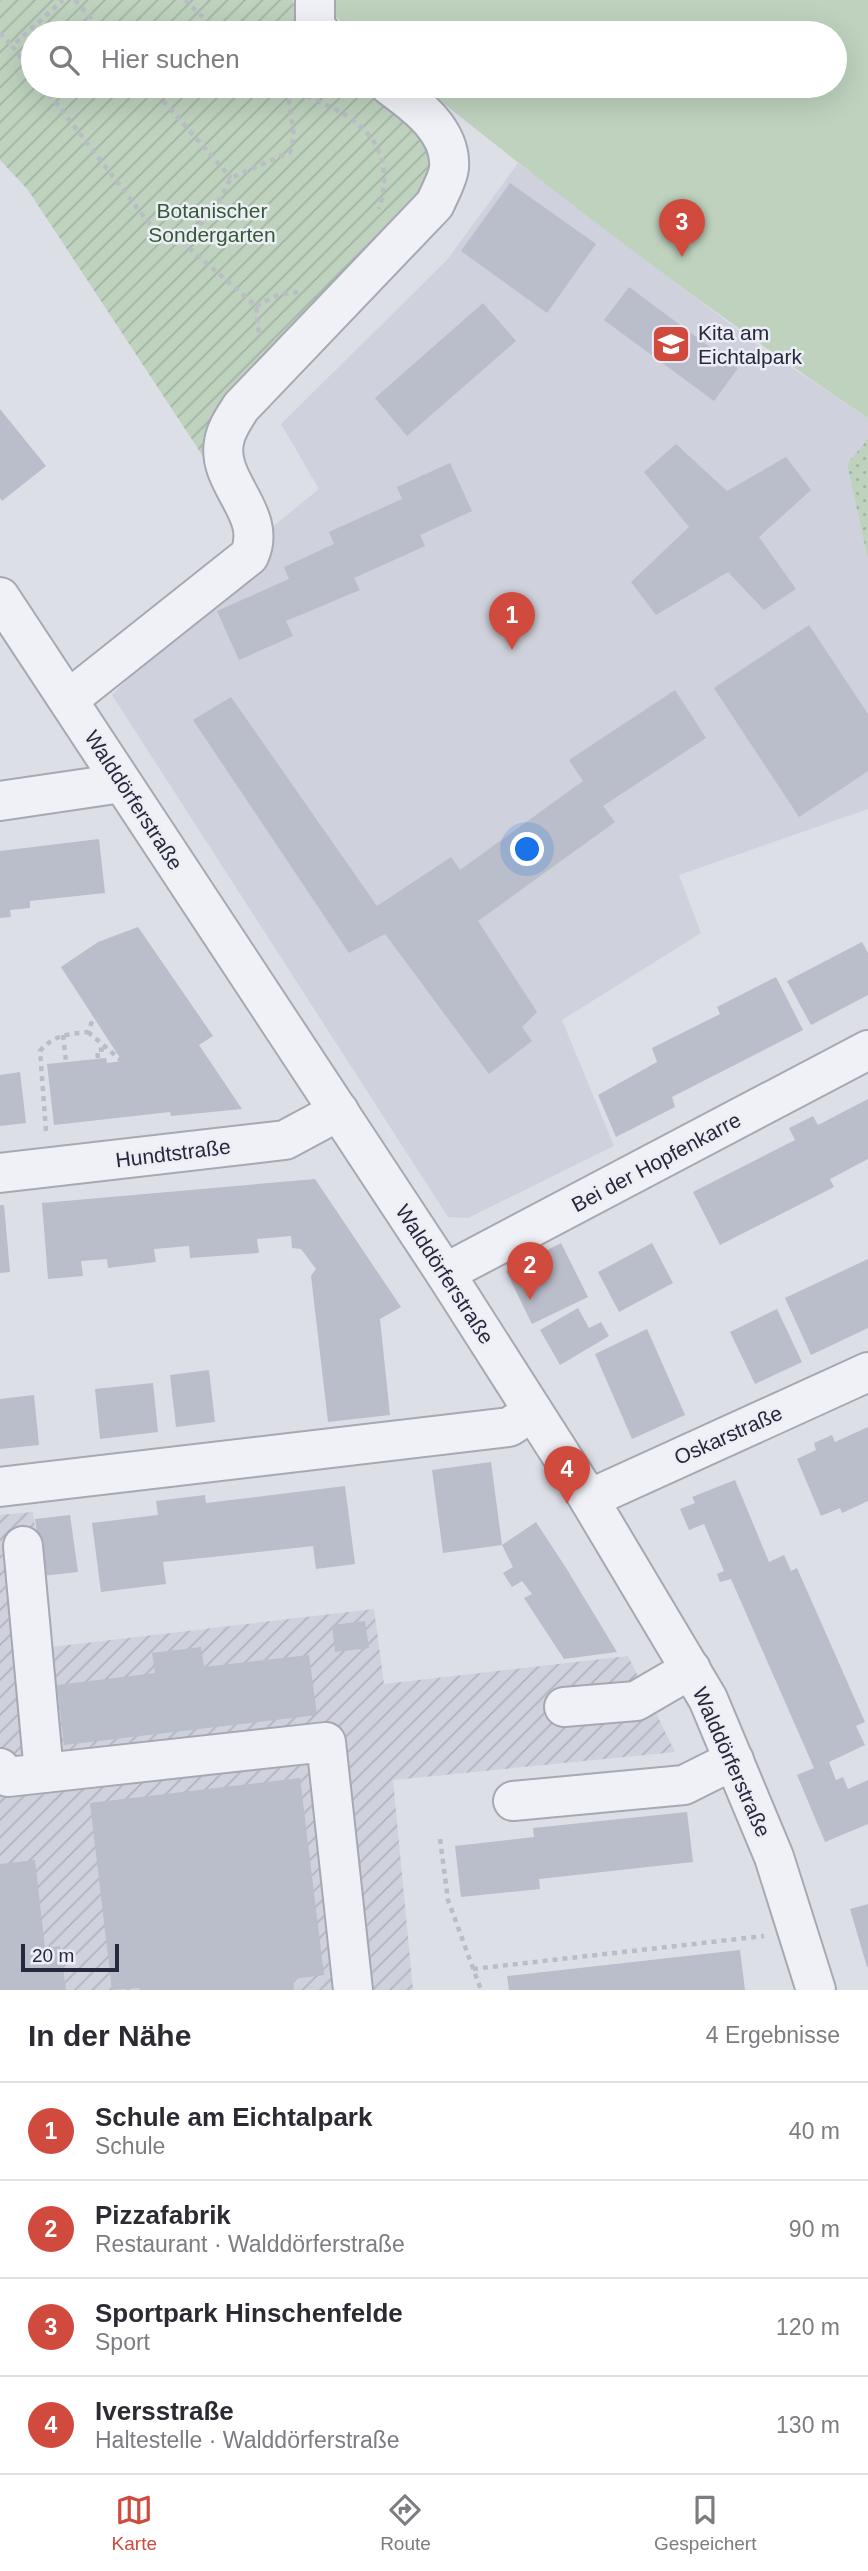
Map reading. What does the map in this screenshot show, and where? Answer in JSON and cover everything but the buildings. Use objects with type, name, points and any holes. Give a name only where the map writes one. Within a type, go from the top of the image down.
[{"type":"street","points":[[314,0],[315,21]]},
{"type":"street","points":[[69,699],[249,556],[255,533],[224,459],[227,430],[241,407],[435,204],[449,168],[443,136],[421,109],[406,98]]},
{"type":"street","name":"Walddörferstraße","points":[[0,597],[444,1273],[589,1499],[691,1669],[708,1699],[774,1857],[816,1990]]},
{"type":"street","points":[[0,801],[122,782]]},
{"type":"street","name":"Bei der Hopfenkarre","points":[[444,1273],[868,1050]]},
{"type":"street","name":"Hundtstraße","points":[[0,1173],[285,1140],[339,1111]]},
{"type":"street","name":"Oskarstraße","points":[[589,1499],[868,1372]]},
{"type":"street","points":[[0,1487],[509,1426],[533,1412]]},
{"type":"street","points":[[23,1546],[44,1773]]},
{"type":"street","points":[[564,1707],[636,1701],[691,1669]]},
{"type":"street","points":[[0,1768],[9,1777],[326,1742],[353,1990]]},
{"type":"street","points":[[513,1801],[684,1785],[734,1760]]},
{"type":"path","points":[[40,21],[63,0]]},
{"type":"path","points":[[75,0],[93,21]]},
{"type":"path","points":[[185,0],[207,21]]},
{"type":"path","points":[[0,33],[21,58]]},
{"type":"path","points":[[12,46],[21,38]]},
{"type":"path","points":[[52,98],[152,227],[174,235],[256,306],[259,342]]},
{"type":"path","points":[[161,98],[231,178]]},
{"type":"path","points":[[174,235],[193,231],[213,212],[231,178],[290,152],[294,135],[287,98]]},
{"type":"path","points":[[309,98],[346,113],[368,134],[382,158],[386,185],[377,215]]},
{"type":"path","points":[[256,306],[280,294],[302,292],[310,286]]},
{"type":"path","points":[[88,1032],[94,1016]]},
{"type":"path","points":[[50,1167],[39,1066],[40,1051],[47,1042],[63,1035],[88,1032],[122,1061]]},
{"type":"path","points":[[63,1035],[66,1062]]},
{"type":"path","points":[[98,1058],[97,1050],[110,1049]]},
{"type":"path","points":[[440,1839],[448,1899],[481,1990]]},
{"type":"path","points":[[472,1969],[798,1932]]},
{"type":"shaded area","points":[[518,163],[762,348],[868,418],[868,439],[847,464],[868,560],[868,809],[679,875],[701,933],[562,1020],[614,1146],[468,1218],[448,1217],[112,695],[201,605],[271,558],[266,532],[319,489],[281,424],[447,260]]},
{"type":"shaded area","points":[[33,1512],[51,1647],[374,1609],[384,1684],[628,1656],[675,1752],[393,1780],[413,1990],[0,1990],[0,1515]]},
{"type":"green space","name":"Botanischer Sondergarten","points":[[0,0],[293,0],[298,21],[21,21],[21,98],[382,98],[428,136],[430,192],[210,467],[28,190],[0,160]]},
{"type":"green space","points":[[315,0],[868,0],[868,418],[641,257],[437,98],[847,98],[847,21],[341,21]]},
{"type":"green space","points":[[868,439],[868,560],[847,464]]},
{"type":"place","name":"Sportpark Hinschenfelde","points":[[682,257]]},
{"type":"place","name":"Kita am Eichtalpark","points":[[671,344]]},
{"type":"place","name":"Schule am Eichtalpark","points":[[512,650]]},
{"type":"place","name":"Pizzafabrik","points":[[530,1300]]},
{"type":"place","name":"Iversstraße","points":[[567,1504]]}]
